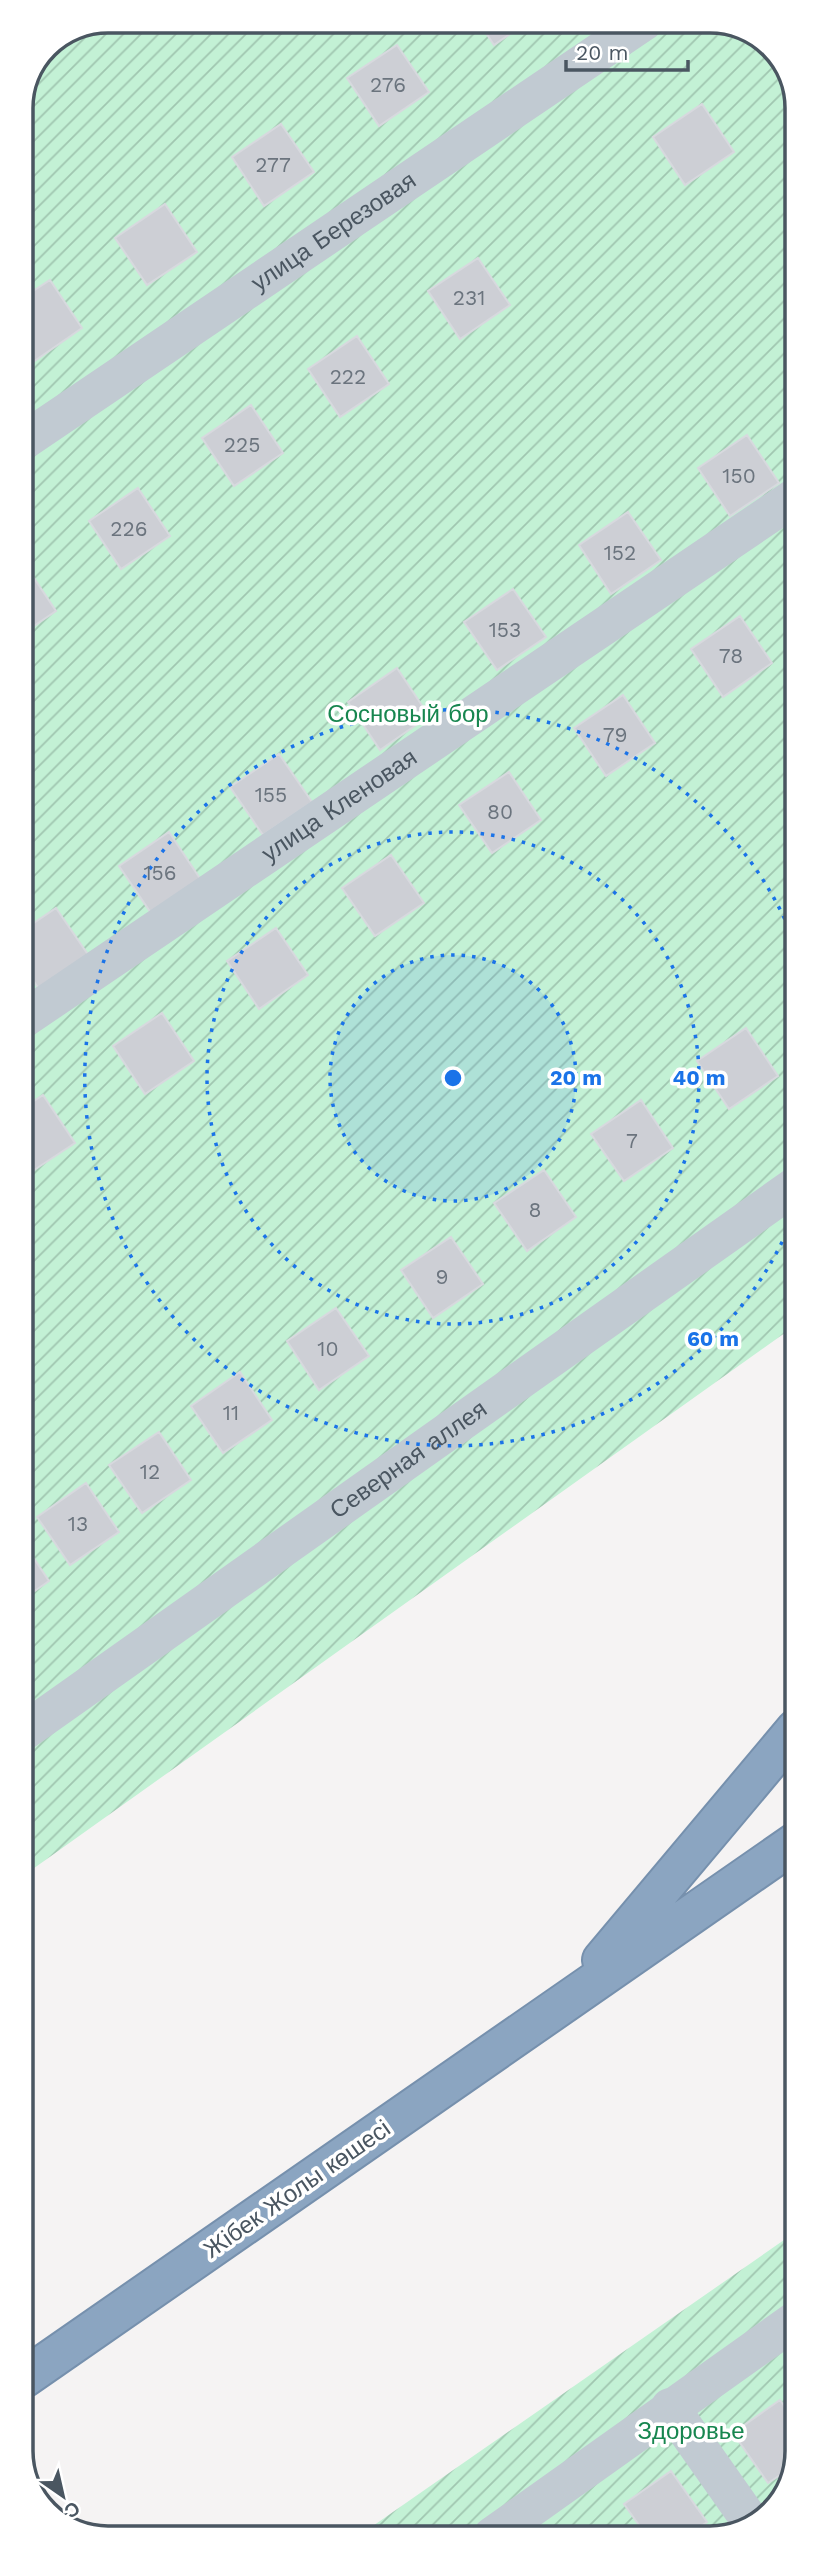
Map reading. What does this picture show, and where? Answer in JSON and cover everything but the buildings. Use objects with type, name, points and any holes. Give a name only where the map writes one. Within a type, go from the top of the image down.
[{"type":"highway","points":[[569,1999],[785,1742]]},
{"type":"highway","points":[[569,1999],[785,1850]]},
{"type":"highway","name":"Жібек Жолы көшесі","points":[[33,2372],[569,1999]]},
{"type":"street","name":"улица Березовая","points":[[33,435],[627,33]]},
{"type":"street","name":"улица Кленовая","points":[[33,1013],[785,504]]},
{"type":"street","name":"Северная аллея","points":[[33,1725],[785,1193]]},
{"type":"street","points":[[506,2526],[785,2327]]},
{"type":"street","points":[[670,2407],[746,2515]]},
{"type":"green space","name":"Сосновый бор","points":[[108,33],[715,33],[747,43],[766,59],[775,71],[785,108],[785,1333],[33,1869],[33,108],[39,80],[46,67],[55,55],[67,46],[80,39]]},
{"type":"green space","name":"Здоровье","points":[[785,2239],[785,2451],[777,2484],[751,2513],[729,2523],[710,2526],[373,2526]]}]
